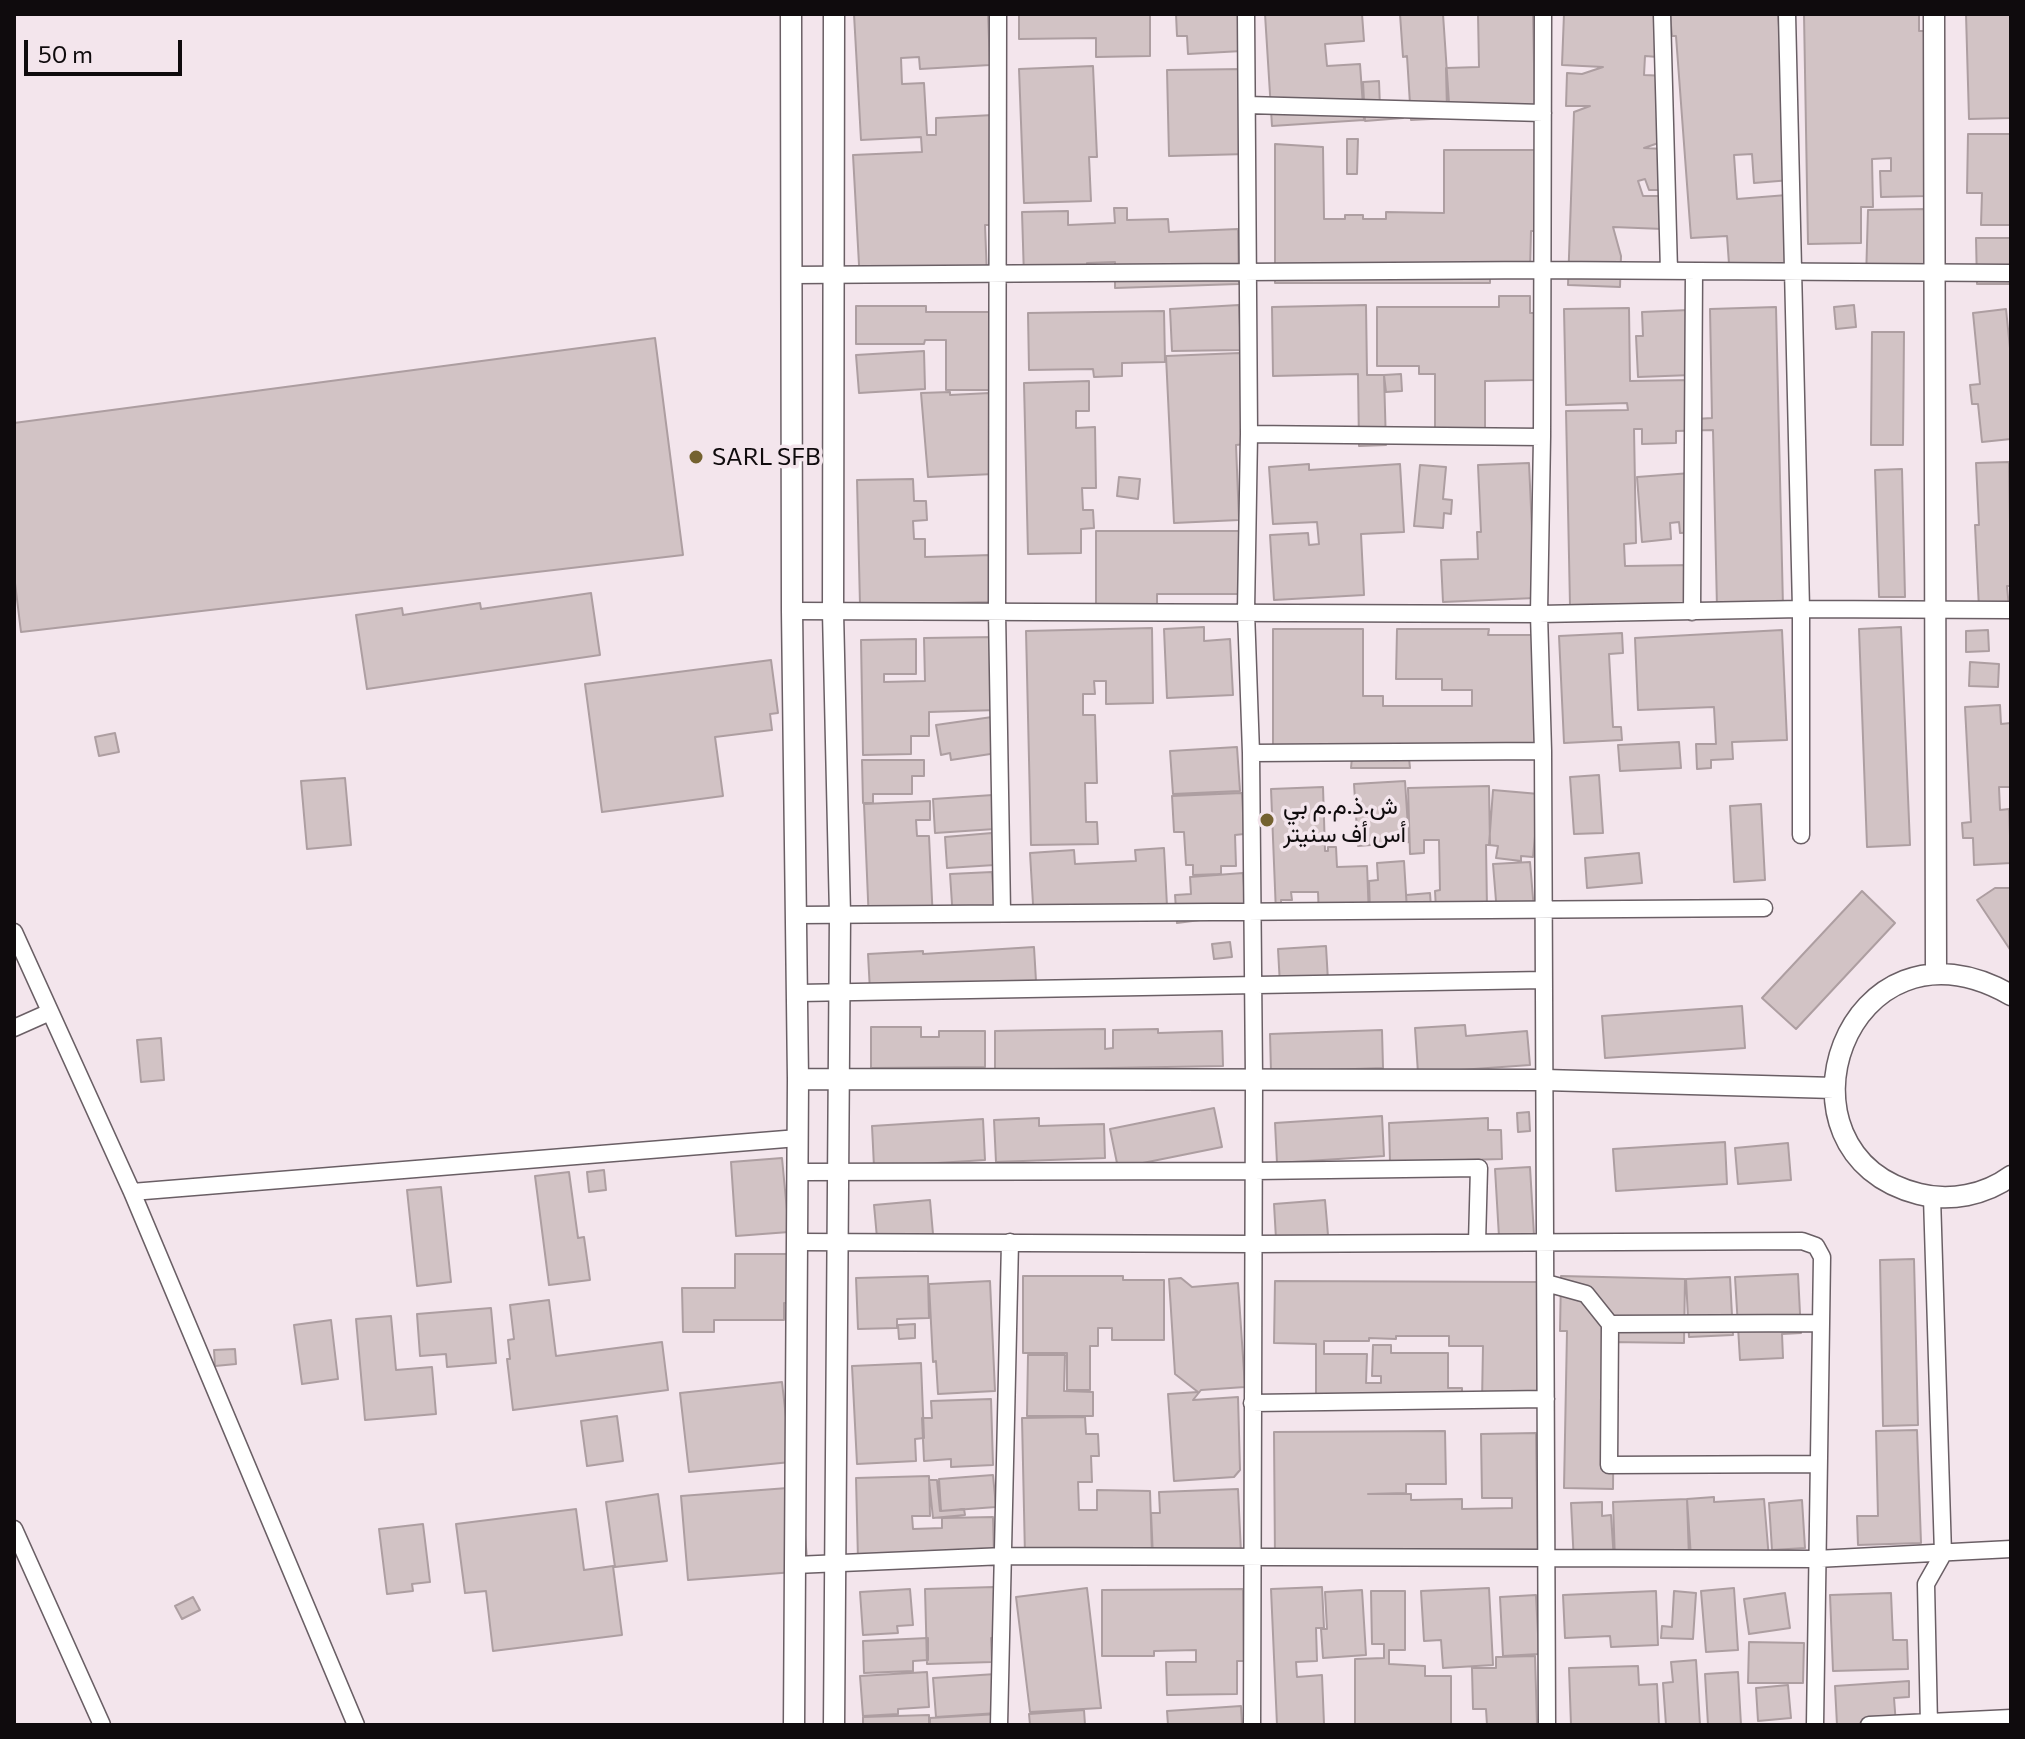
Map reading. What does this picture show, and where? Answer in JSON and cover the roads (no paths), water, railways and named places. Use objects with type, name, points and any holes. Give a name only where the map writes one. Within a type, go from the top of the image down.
[{"type":"street","points":[[791,14],[792,611],[798,915],[794,1725]]},
{"type":"street","points":[[834,14],[833,612],[840,915],[840,1242],[834,1725]]},
{"type":"street","points":[[998,14],[997,611],[1002,912]]},
{"type":"street","points":[[1246,14],[1249,434],[1246,611],[1251,753],[1254,1079],[1252,1725]]},
{"type":"street","points":[[1543,14],[1539,614],[1543,751],[1547,1725]]},
{"type":"street","points":[[1662,14],[1669,271]]},
{"type":"street","points":[[1787,14],[1801,609],[1801,835]]},
{"type":"street","points":[[1934,14],[1936,974]]},
{"type":"street","points":[[1247,105],[1543,113]]},
{"type":"street","points":[[792,275],[1542,270],[2011,273]]},
{"type":"street","points":[[1692,612],[1694,271]]},
{"type":"street","points":[[1249,434],[1542,437]]},
{"type":"street","points":[[792,611],[1539,614],[1801,609],[2011,610]]},
{"type":"street","points":[[1251,753],[1543,751]]},
{"type":"street","points":[[798,915],[1764,908]]},
{"type":"street","points":[[14,932],[132,1192],[356,1725]]},
{"type":"street","points":[[2011,995],[1988,982],[1962,975],[1936,974],[1908,980],[1883,992],[1862,1011],[1846,1034],[1836,1060],[1834,1088],[1837,1115],[1847,1140],[1863,1161],[1883,1179],[1906,1191],[1932,1197],[1958,1197],[1984,1191],[2011,1176]]},
{"type":"street","points":[[798,993],[1544,980]]},
{"type":"street","points":[[14,1028],[50,1012]]},
{"type":"street","points":[[798,1079],[1545,1080],[1834,1088]]},
{"type":"street","points":[[132,1192],[798,1138]]},
{"type":"street","points":[[798,1172],[1479,1168],[1477,1243]]},
{"type":"street","points":[[1929,1724],[1926,1584],[1943,1554],[1932,1197]]},
{"type":"street","points":[[797,1242],[1253,1244],[1802,1241],[1816,1246],[1822,1257],[1815,1725]]},
{"type":"street","points":[[999,1725],[1010,1242]]},
{"type":"street","points":[[1546,1283],[1586,1294],[1610,1324],[1609,1465],[1818,1464]]},
{"type":"street","points":[[1610,1324],[1821,1323]]},
{"type":"street","points":[[1252,1403],[1546,1399]]},
{"type":"street","points":[[14,1529],[102,1725]]},
{"type":"street","points":[[795,1565],[1005,1556],[1816,1559],[2011,1549]]},
{"type":"street","points":[[1869,1725],[2011,1718]]},
{"type":"place","name":"SARL SFB","points":[[696,457]]},
{"type":"place","name":"ش.ذ.م.م بي أس أف سنيتر","points":[[1267,820]]}]
